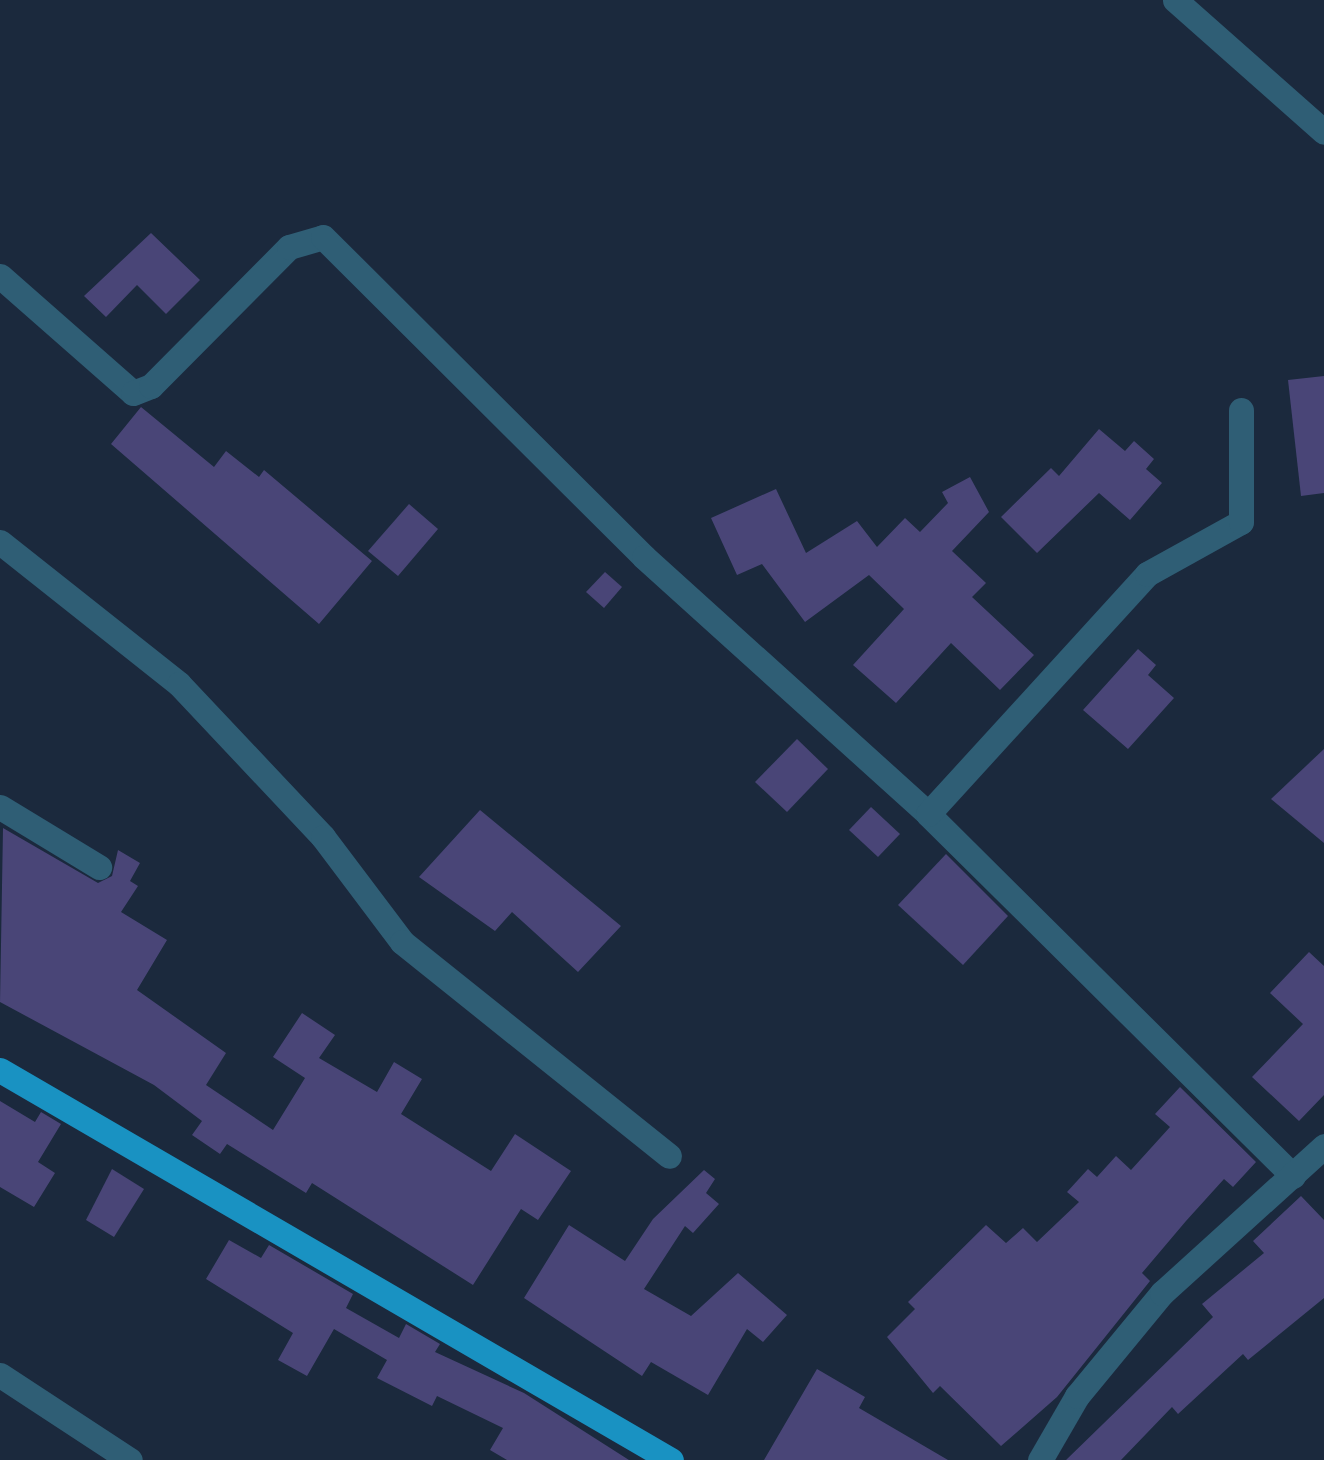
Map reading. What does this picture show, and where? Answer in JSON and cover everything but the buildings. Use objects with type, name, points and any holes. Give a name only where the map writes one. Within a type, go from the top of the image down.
[{"type":"main road","points":[[0,1070],[671,1460]]},
{"type":"street","points":[[1175,0],[1324,132]]},
{"type":"street","points":[[0,276],[133,393],[150,386],[288,247],[323,238],[644,557],[928,814],[1294,1176]]},
{"type":"street","points":[[928,814],[1147,574],[1241,522],[1240,410]]},
{"type":"street","points":[[0,542],[179,684],[323,837],[402,942],[669,1156]]},
{"type":"street","points":[[0,807],[99,867]]},
{"type":"street","points":[[1040,1460],[1076,1396],[1162,1292],[1324,1146]]},
{"type":"street","points":[[0,1376],[130,1460]]}]
